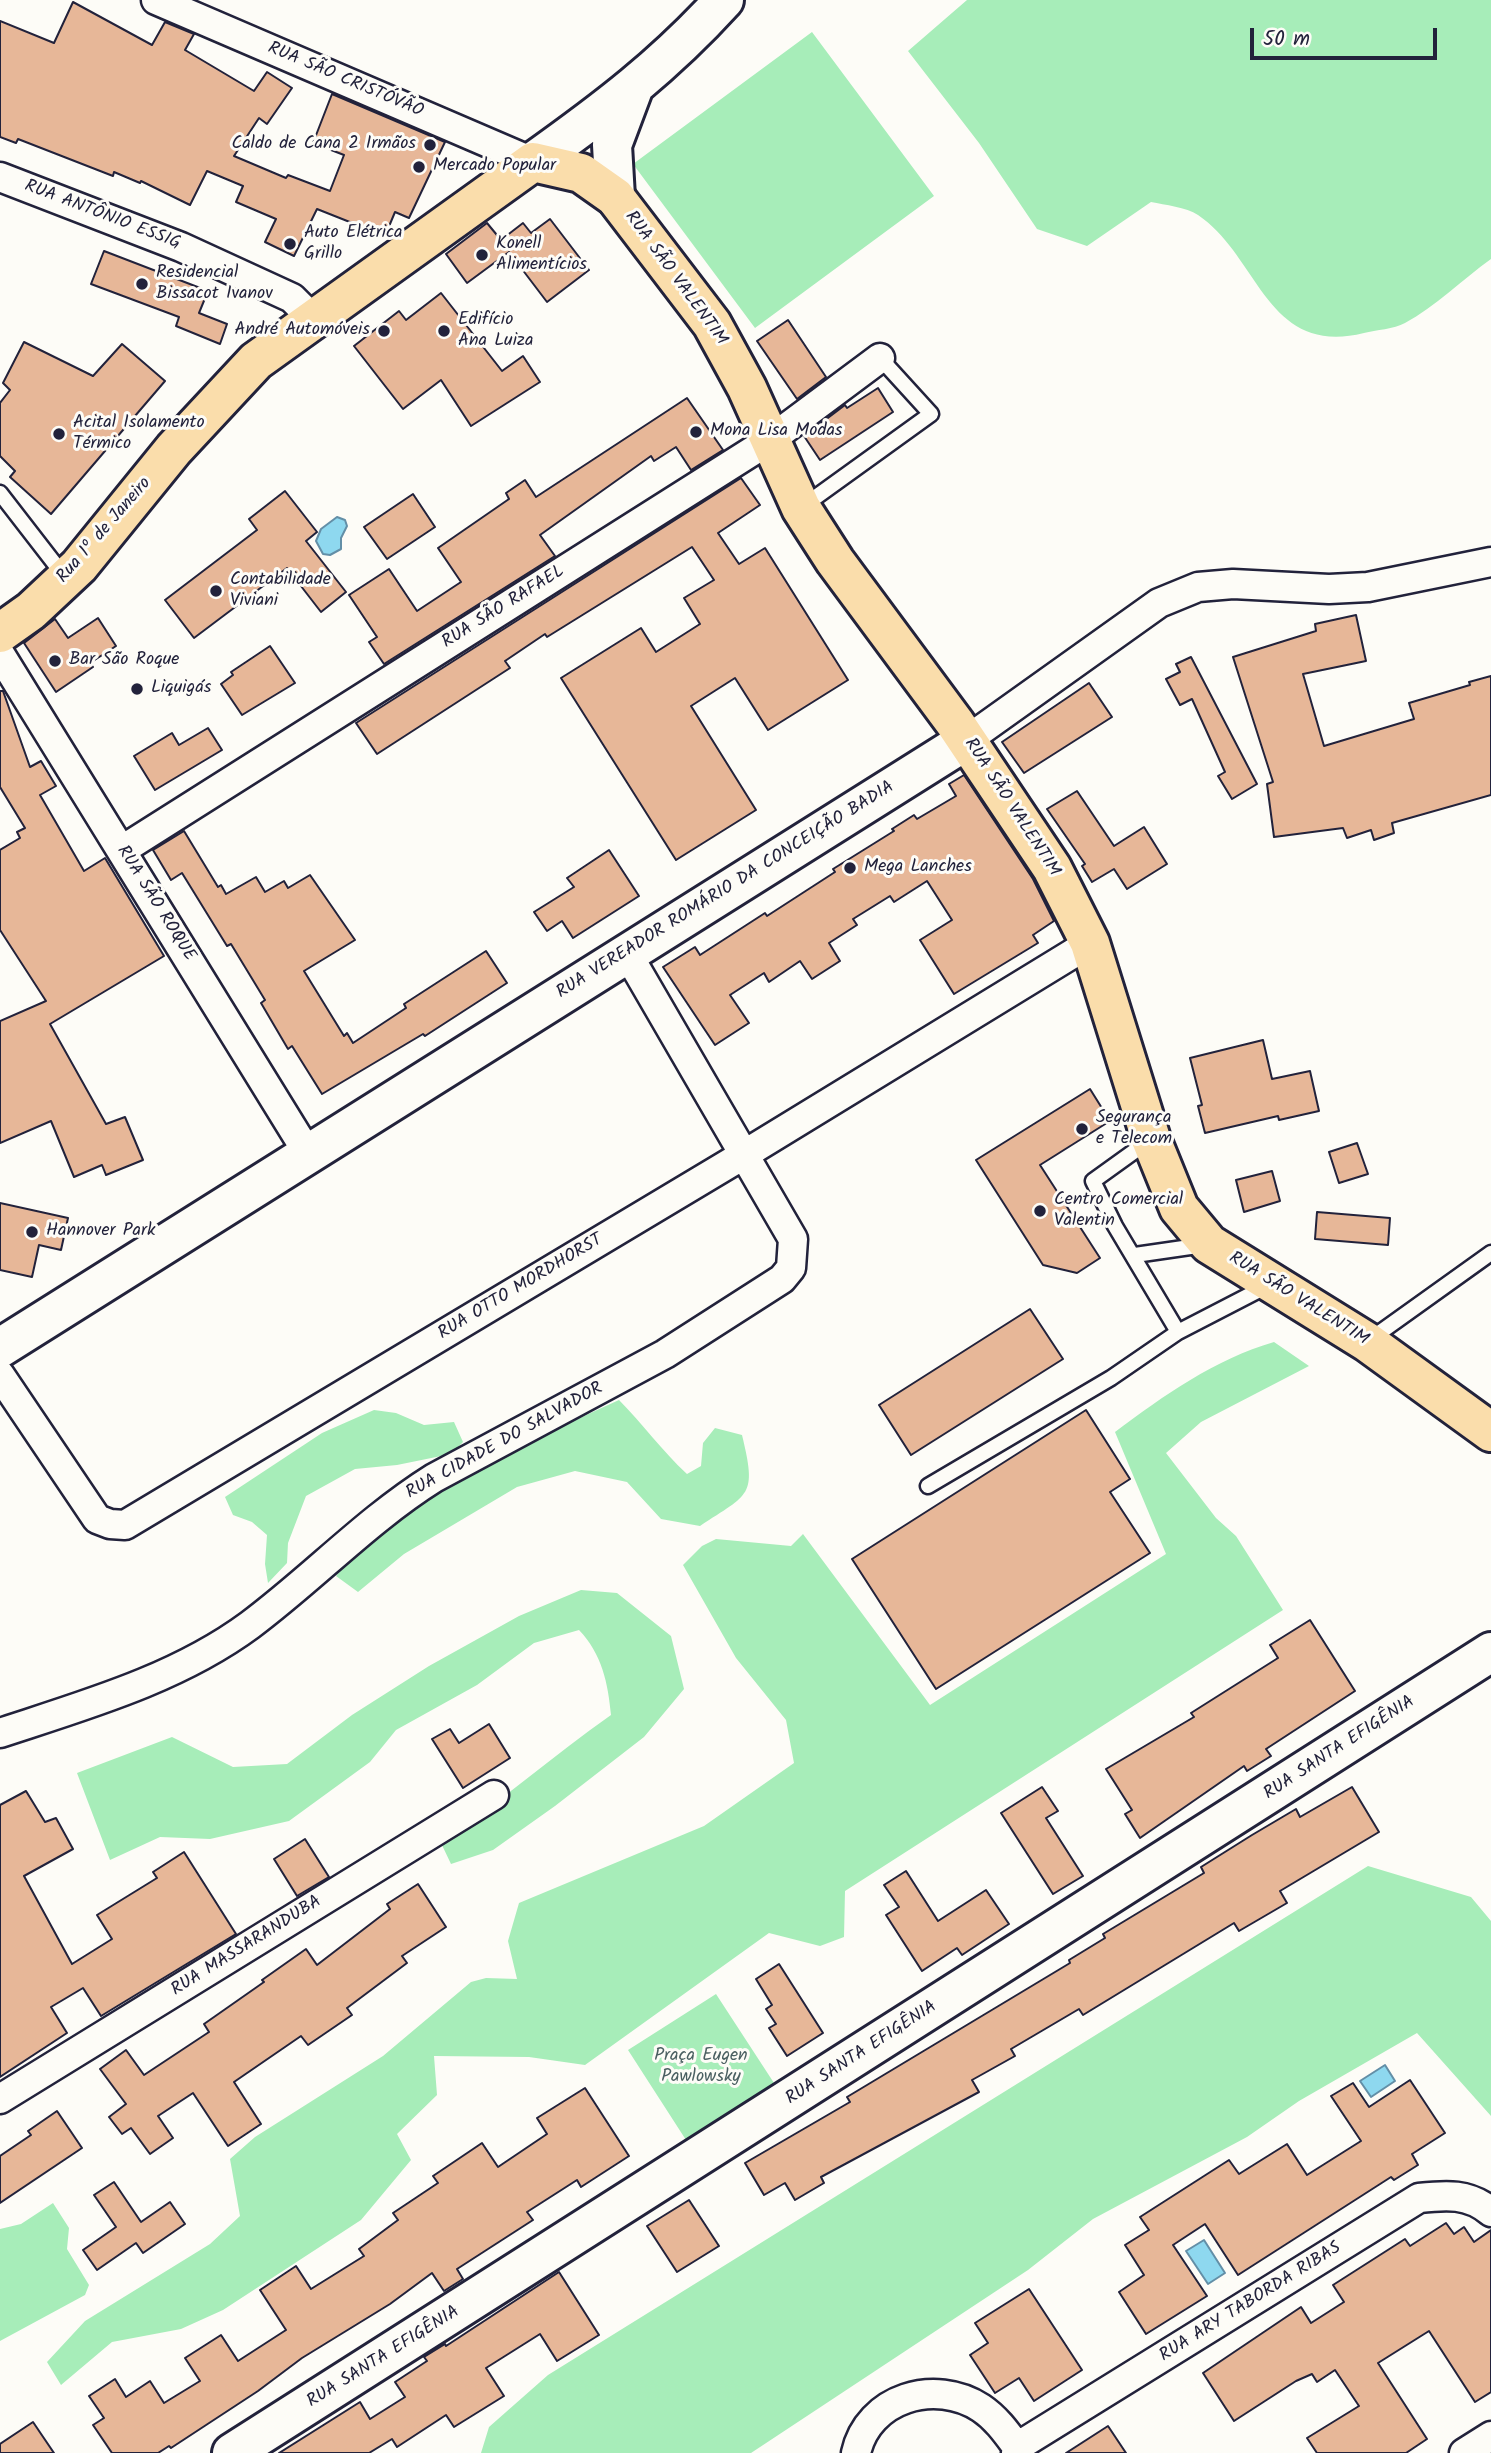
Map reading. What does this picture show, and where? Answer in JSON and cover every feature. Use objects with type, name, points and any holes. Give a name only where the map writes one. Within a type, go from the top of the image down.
[{"type":"main road","name":"RUA SÃO VALENTIM","points":[[533,162],[581,173],[615,197],[712,324],[732,356],[801,508],[835,561],[967,740],[1052,868],[1090,943],[1151,1139],[1180,1208],[1209,1244],[1367,1342],[1491,1432]]},
{"type":"main road","name":"Rua 1º de Janeiro","points":[[0,633],[31,611],[101,541],[214,404],[256,361],[312,318],[533,162]]},
{"type":"street","name":"RUA SÃO CRISTÓVÃO","points":[[156,0],[533,162]]},
{"type":"street","name":"Rua 1º de Janeiro","points":[[533,162],[633,89],[679,49],[724,0]]},
{"type":"street","name":"Rua 1º de Janeiro","points":[[615,197],[612,145],[633,89]]},
{"type":"street","name":"RUA ANTÔNIO ESSIG","points":[[0,177],[181,247],[292,298],[312,318]]},
{"type":"street","name":"RUA SÃO RAFAEL","points":[[122,850],[770,440],[880,358]]},
{"type":"street","name":"RUA VEREADOR ROMÁRIO DA CONCEIÇÃO BADIA","points":[[0,1348],[967,740],[1158,603],[1198,587],[1233,584],[1329,589],[1368,587],[1491,562]]},
{"type":"street","name":"RUA SÃO ROQUE","points":[[0,654],[309,1155]]},
{"type":"street","name":"RUA OTTO MORDHORST","points":[[0,1375],[97,1519],[125,1525],[1090,943]]},
{"type":"street","name":"RUA CIDADE DO SALVADOR","points":[[0,1733],[122,1692],[202,1654],[248,1625],[400,1499],[433,1478],[665,1354],[782,1279],[791,1268],[793,1239],[627,953]]},
{"type":"street","name":"RUA SANTA EFIGÊNIA","points":[[232,2453],[1491,1652]]},
{"type":"street","name":"RUA MASSARANDUBA","points":[[0,2099],[494,1795]]},
{"type":"street","name":"RUA ARY TABORDA RIBAS","points":[[1016,2450],[1419,2198],[1458,2195],[1480,2202],[1491,2211]]},
{"type":"street","points":[[856,2453],[858,2441],[882,2409],[911,2395],[950,2395],[979,2406],[997,2420],[1016,2450]]},
{"type":"street","points":[[1464,2453],[1491,2436]]},
{"type":"lane","points":[[801,508],[931,414],[880,358]]},
{"type":"lane","points":[[0,493],[66,578]]},
{"type":"lane","points":[[1151,1139],[1093,1181],[1115,1226],[1135,1255],[1178,1332]]},
{"type":"lane","points":[[1135,1255],[1209,1244]]},
{"type":"lane","points":[[1367,1342],[1491,1253]]},
{"type":"lane","points":[[928,1486],[1111,1378],[1178,1332],[1270,1284]]},
{"type":"green space","points":[[967,0],[1491,0],[1491,259],[1405,323],[1364,333],[1331,337],[1305,331],[1285,317],[1268,299],[1219,233],[1188,210],[1151,202],[1087,246],[1037,229],[979,143],[908,51]]},
{"type":"green space","points":[[812,32],[934,196],[755,328],[633,164]]},
{"type":"green space","points":[[1274,1342],[1309,1366],[1201,1422],[1166,1453],[1216,1518],[1236,1536],[1283,1610],[845,1891],[844,1937],[820,1946],[769,1933],[585,2065],[529,2057],[434,2056],[437,2095],[397,2134],[411,2160],[361,2220],[223,2310],[181,2329],[112,2342],[61,2385],[47,2362],[85,2321],[210,2244],[240,2216],[230,2159],[255,2137],[383,2056],[471,1982],[486,1978],[517,1979],[508,1941],[519,1903],[704,1826],[794,1763],[786,1720],[736,1658],[683,1565],[702,1546],[716,1539],[791,1546],[803,1534],[930,1705],[1166,1554],[1115,1432],[1210,1368]]},
{"type":"green space","points":[[619,1400],[687,1474],[701,1466],[703,1443],[715,1428],[742,1435],[749,1471],[745,1491],[739,1499],[700,1526],[661,1519],[627,1482],[575,1471],[517,1487],[404,1554],[358,1592],[336,1576],[373,1539],[451,1484],[562,1426]]},
{"type":"green space","points":[[374,1410],[396,1413],[424,1425],[454,1422],[463,1442],[451,1454],[397,1465],[355,1469],[306,1496],[288,1543],[287,1563],[268,1583],[265,1564],[267,1535],[252,1522],[233,1515],[225,1497],[322,1433]]},
{"type":"green space","points":[[581,1590],[617,1593],[671,1636],[684,1689],[644,1737],[493,1850],[451,1864],[441,1843],[611,1715],[608,1692],[598,1659],[579,1630],[534,1643],[477,1685],[396,1730],[370,1762],[289,1821],[210,1839],[160,1837],[110,1860],[77,1773],[172,1737],[233,1767],[287,1764],[352,1715],[429,1666],[519,1616]]},
{"type":"green space","points":[[1368,1866],[1471,1897],[1491,1921],[1491,2116],[1417,2033],[1299,2101],[1247,2137],[1093,2219],[1028,2270],[751,2453],[481,2453],[489,2427],[548,2375]]},
{"type":"green space","name":"Praça Eugen Pawlowsky","points":[[716,1994],[774,2083],[686,2140],[628,2050]]},
{"type":"green space","points":[[53,2203],[69,2228],[67,2249],[89,2285],[85,2295],[0,2341],[0,2229],[21,2224]]},
{"type":"water","points":[[337,517],[345,520],[347,526],[341,538],[341,549],[330,555],[323,554],[316,541],[321,529]]},
{"type":"water","points":[[1385,2065],[1395,2081],[1371,2097],[1360,2081]]},
{"type":"water","points":[[1204,2240],[1225,2273],[1208,2284],[1186,2251]]},
{"type":"building","points":[[73,2],[152,45],[165,22],[194,34],[185,50],[254,91],[267,72],[292,88],[267,124],[259,118],[234,156],[286,178],[288,175],[330,191],[344,155],[313,143],[332,94],[445,142],[409,218],[395,212],[385,236],[317,209],[294,256],[265,242],[276,219],[236,202],[243,186],[207,171],[190,205],[141,181],[140,183],[114,172],[113,176],[18,139],[16,143],[0,137],[0,21],[54,43]]},
{"type":"building","points":[[550,219],[589,270],[547,302],[509,252],[467,283],[446,254],[487,223],[501,240],[523,223],[531,233]]},
{"type":"building","name":"Residencial Bissacot Ivanov","points":[[104,251],[208,291],[199,313],[227,324],[220,344],[176,326],[179,317],[91,284]]},
{"type":"building","points":[[441,293],[502,371],[523,356],[540,382],[471,426],[441,380],[403,409],[354,346],[399,311],[406,320]]},
{"type":"building","points":[[788,320],[826,377],[797,399],[757,341]]},
{"type":"building","name":"Acital Isolamento Térmico","points":[[24,342],[93,376],[122,344],[165,381],[51,514],[10,477],[15,471],[0,456],[0,403],[10,390],[3,383]]},
{"type":"building","points":[[878,388],[893,412],[820,460],[804,436],[845,405],[847,408]]},
{"type":"building","points":[[687,398],[723,450],[691,470],[676,447],[654,461],[651,456],[540,535],[555,556],[384,664],[369,642],[377,637],[349,595],[389,569],[417,611],[461,582],[438,548],[509,499],[506,493],[525,480],[536,497]]},
{"type":"building","points":[[741,478],[760,505],[718,533],[739,564],[765,548],[848,680],[768,730],[735,678],[691,706],[756,810],[676,860],[561,678],[641,628],[656,652],[700,624],[684,598],[714,580],[692,547],[547,637],[545,634],[505,661],[510,668],[377,754],[356,723]]},
{"type":"building","points":[[285,491],[317,532],[306,541],[346,592],[321,612],[287,568],[194,638],[165,600],[257,530],[249,519]]},
{"type":"building","points":[[413,494],[435,527],[387,559],[364,527]]},
{"type":"building","points":[[1356,615],[1366,661],[1303,674],[1324,746],[1414,719],[1409,703],[1491,676],[1491,795],[1392,823],[1394,833],[1374,840],[1371,830],[1347,838],[1343,828],[1274,837],[1267,784],[1273,782],[1233,657],[1316,631],[1315,624]]},
{"type":"building","points":[[98,618],[116,646],[90,663],[93,667],[56,692],[24,643],[55,619],[68,638]]},
{"type":"building","points":[[270,646],[295,683],[242,715],[221,684],[233,675],[231,672]]},
{"type":"building","points":[[1191,657],[1257,784],[1232,799],[1218,776],[1225,772],[1192,699],[1180,705],[1166,679],[1180,672],[1176,664]]},
{"type":"building","points":[[1089,683],[1112,717],[1024,773],[1002,742]]},
{"type":"building","points":[[0,691],[3,691],[30,767],[41,761],[56,786],[40,795],[84,871],[105,858],[164,956],[50,1024],[106,1124],[125,1117],[143,1160],[106,1175],[102,1165],[74,1177],[51,1121],[0,1143],[0,1021],[46,1001],[0,930],[0,850],[20,838],[17,832],[25,828],[0,787]]},
{"type":"building","points":[[208,728],[222,750],[155,790],[134,756],[172,733],[179,745]]},
{"type":"building","points":[[964,775],[1033,879],[1054,921],[1033,935],[1038,943],[954,994],[920,940],[952,920],[927,881],[894,902],[890,896],[853,919],[857,925],[829,943],[840,961],[812,979],[800,961],[769,982],[764,973],[730,995],[749,1023],[715,1045],[663,967],[695,947],[700,955],[765,913],[767,916],[835,872],[833,869],[894,831],[892,829],[914,815],[917,819],[956,796],[949,784]]},
{"type":"building","points":[[1077,791],[1114,846],[1144,827],[1167,864],[1127,889],[1114,869],[1092,882],[1082,866],[1085,864],[1047,809]]},
{"type":"building","points":[[184,831],[218,887],[221,885],[226,894],[256,877],[265,892],[284,881],[288,888],[310,875],[355,940],[304,971],[344,1036],[347,1033],[353,1043],[406,1008],[404,1004],[486,951],[507,983],[425,1036],[423,1034],[322,1094],[292,1046],[288,1049],[261,1003],[265,1000],[231,944],[227,946],[182,873],[171,880],[153,850]]},
{"type":"building","points":[[609,850],[639,896],[573,938],[562,921],[547,931],[534,912],[574,887],[567,878]]},
{"type":"building","points":[[1263,1040],[1272,1079],[1310,1071],[1319,1111],[1279,1120],[1278,1116],[1205,1133],[1198,1106],[1202,1105],[1190,1058]]},
{"type":"building","name":"Centro Comercial Valentin","points":[[1090,1089],[1110,1121],[1040,1165],[1100,1258],[1077,1273],[1043,1265],[976,1160]]},
{"type":"building","points":[[1357,1143],[1368,1174],[1339,1183],[1329,1152]]},
{"type":"building","points":[[1272,1171],[1280,1201],[1244,1212],[1236,1180]]},
{"type":"building","name":"Hannover Park","points":[[0,1203],[68,1218],[61,1250],[39,1245],[32,1277],[0,1270]]},
{"type":"building","points":[[1317,1212],[1390,1218],[1388,1245],[1315,1239]]},
{"type":"building","points":[[1030,1309],[1063,1359],[911,1455],[879,1405]]},
{"type":"building","points":[[1086,1410],[1130,1479],[1110,1492],[1150,1553],[936,1689],[852,1559]]},
{"type":"building","points":[[1310,1620],[1355,1691],[1266,1749],[1271,1756],[1247,1771],[1244,1766],[1140,1838],[1125,1814],[1132,1810],[1106,1769],[1194,1717],[1191,1713],[1278,1658],[1270,1645]]},
{"type":"building","points":[[489,1724],[510,1758],[463,1788],[432,1739],[450,1729],[459,1743]]},
{"type":"building","points":[[1042,1787],[1058,1811],[1046,1818],[1083,1876],[1053,1894],[1001,1813]]},
{"type":"building","points":[[1352,1787],[1379,1832],[1280,1891],[1287,1903],[1239,1931],[1234,1923],[1083,2015],[1079,2009],[1011,2049],[1015,2056],[972,2080],[979,2092],[821,2177],[824,2183],[795,2200],[785,2183],[764,2195],[745,2163],[850,2102],[847,2097],[1070,1963],[1069,1960],[1105,1938],[1103,1934],[1204,1873],[1201,1867],[1252,1835],[1296,1809],[1300,1817]]},
{"type":"building","points":[[26,1791],[45,1822],[56,1818],[73,1849],[24,1876],[72,1964],[112,1939],[97,1915],[157,1878],[153,1872],[184,1852],[236,1934],[101,2016],[83,1988],[51,2007],[67,2033],[0,2077],[0,1805]]},
{"type":"building","points":[[305,1839],[329,1877],[297,1896],[274,1859]]},
{"type":"building","points":[[906,1871],[938,1921],[986,1890],[1009,1924],[962,1955],[957,1948],[922,1971],[886,1915],[899,1907],[884,1885]]},
{"type":"building","points":[[418,1884],[446,1927],[402,1956],[407,1963],[347,2008],[352,2015],[308,2045],[301,2036],[234,2082],[261,2124],[228,2146],[193,2093],[158,2116],[173,2138],[150,2154],[131,2128],[122,2134],[109,2117],[126,2104],[100,2069],[126,2050],[144,2075],[209,2032],[204,2024],[306,1949],[317,1965],[390,1909],[387,1904]]},
{"type":"building","points":[[779,1964],[823,2033],[787,2056],[769,2028],[776,2024],[766,2009],[772,2005],[756,1979]]},
{"type":"building","points":[[1410,2080],[1445,2133],[1412,2154],[1418,2165],[1394,2180],[1391,2177],[1238,2275],[1205,2224],[1173,2245],[1207,2296],[1146,2334],[1119,2292],[1144,2275],[1125,2245],[1149,2230],[1140,2217],[1229,2160],[1239,2174],[1287,2144],[1307,2175],[1361,2141],[1331,2096],[1353,2083],[1369,2107]]},
{"type":"building","points":[[585,2088],[629,2156],[581,2187],[577,2180],[527,2212],[533,2220],[457,2269],[463,2279],[444,2291],[432,2273],[390,2304],[302,2358],[258,2391],[171,2448],[169,2446],[158,2453],[112,2453],[93,2425],[104,2418],[89,2396],[115,2379],[126,2397],[150,2381],[164,2403],[200,2381],[185,2358],[221,2335],[238,2361],[286,2330],[260,2290],[296,2266],[311,2289],[364,2256],[359,2249],[398,2220],[393,2213],[438,2183],[433,2176],[482,2143],[498,2167],[547,2134],[537,2118]]},
{"type":"building","points":[[57,2111],[82,2148],[0,2203],[0,2156],[31,2135],[28,2131]]},
{"type":"building","points":[[114,2182],[141,2222],[170,2202],[185,2224],[143,2253],[136,2243],[97,2270],[83,2250],[116,2227],[94,2195]]},
{"type":"building","points":[[689,2200],[719,2246],[677,2272],[647,2226]]},
{"type":"building","points":[[1446,2223],[1454,2234],[1464,2227],[1474,2242],[1491,2230],[1491,2392],[1475,2402],[1429,2331],[1378,2363],[1427,2439],[1406,2453],[1317,2453],[1307,2438],[1359,2406],[1335,2370],[1317,2382],[1312,2374],[1296,2381],[1234,2421],[1203,2373],[1301,2307],[1311,2323],[1344,2302],[1333,2285],[1405,2239],[1410,2246]]},
{"type":"building","points":[[559,2272],[599,2335],[557,2361],[540,2334],[486,2368],[504,2396],[454,2427],[446,2415],[397,2447],[392,2439],[369,2453],[279,2453],[360,2402],[370,2419],[405,2397],[395,2382],[427,2361],[424,2357],[445,2344],[446,2346]]},
{"type":"building","points":[[1029,2289],[1082,2370],[1034,2401],[1019,2378],[995,2393],[970,2355],[988,2343],[975,2323]]},
{"type":"building","points":[[33,2422],[54,2453],[0,2453],[0,2444]]},
{"type":"building","points":[[1108,2426],[1126,2453],[1066,2453]]},
{"type":"place","name":"Caldo de Cana 2 Irmãos","points":[[430,145]]},
{"type":"place","name":"Mercado Popular","points":[[419,167]]},
{"type":"place","name":"Auto Elétrica Grillo","points":[[290,244]]},
{"type":"place","name":"Konell Alimentícios","points":[[482,255]]},
{"type":"place","name":"Residencial Bissacot Ivanov","points":[[142,284]]},
{"type":"place","name":"André Automóveis","points":[[384,331]]},
{"type":"place","name":"Edifício Ana Luiza","points":[[444,331]]},
{"type":"place","name":"Mona Lisa Modas","points":[[696,432]]},
{"type":"place","name":"Acital Isolamento Térmico","points":[[59,434]]},
{"type":"place","name":"Contabilidade Viviani","points":[[216,591]]},
{"type":"place","name":"Bar São Roque","points":[[55,661]]},
{"type":"place","name":"Liquigás","points":[[137,689]]},
{"type":"place","name":"Mega Lanches","points":[[850,868]]},
{"type":"place","name":"Segurança e Telecom","points":[[1082,1129]]},
{"type":"place","name":"Centro Comercial Valentin","points":[[1040,1211]]},
{"type":"place","name":"Hannover Park","points":[[32,1232]]}]
